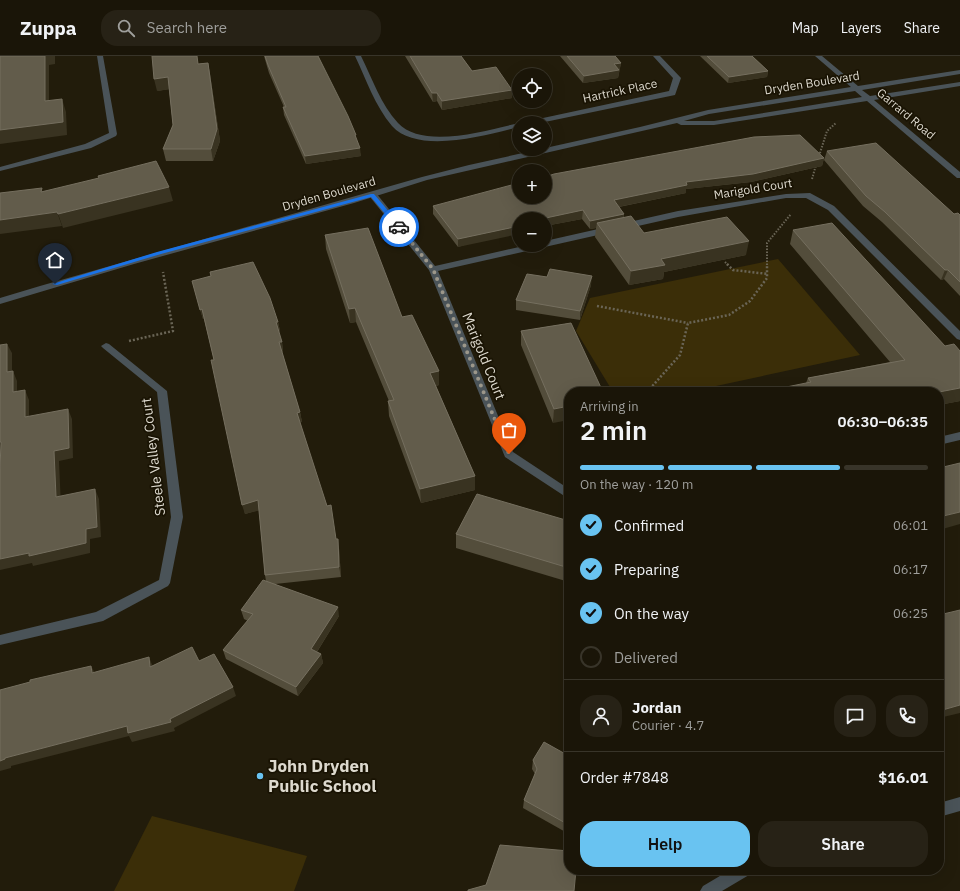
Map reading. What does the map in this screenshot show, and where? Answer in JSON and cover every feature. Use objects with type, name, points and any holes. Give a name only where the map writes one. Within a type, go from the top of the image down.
[{"type":"street","points":[[0,169],[88,146],[113,134],[100,56]]},
{"type":"street","points":[[358,56],[388,115],[401,130],[425,139],[464,136],[512,126]]},
{"type":"street","name":"Hartrick Place","points":[[552,118],[672,93],[677,78],[656,56]]},
{"type":"street","name":"Garrard Road","points":[[818,56],[960,176]]},
{"type":"street","name":"Dryden Boulevard","points":[[0,300],[159,253],[372,195],[434,176],[668,123],[708,112],[960,72]]},
{"type":"street","name":"Dryden Boulevard","points":[[668,123],[714,123],[960,84]]},
{"type":"street","name":"Marigold Court","points":[[372,195],[433,269],[509,454],[564,492]]},
{"type":"street","name":"Marigold Court","points":[[552,242],[678,214],[786,196],[807,195],[831,208],[960,337]]},
{"type":"street","points":[[433,269],[512,251]]},
{"type":"street","name":"Steele Valley Court","points":[[0,640],[100,617],[164,583],[177,517],[162,391],[106,346]]},
{"type":"street","points":[[944,440],[960,436]]},
{"type":"street","points":[[944,809],[960,804]]},
{"type":"street","points":[[708,891],[735,875]]},
{"type":"path","points":[[597,306],[688,322],[729,316],[750,301],[767,278],[767,243],[807,195],[827,131],[860,101]]},
{"type":"path","points":[[106,346],[173,331],[159,253]]},
{"type":"path","points":[[725,262],[733,270],[768,274]]},
{"type":"path","points":[[651,387],[680,355],[688,322]]},
{"type":"shaded area","points":[[778,259],[860,355],[711,387],[610,387],[576,331],[590,298]]},
{"type":"shaded area","points":[[152,816],[307,856],[294,891],[114,891]]},
{"type":"building","points":[[0,56],[45,56],[45,101],[62,99],[63,122],[0,130]]},
{"type":"building","points":[[152,56],[197,56],[198,64],[208,63],[217,129],[211,149],[163,149],[173,125],[168,77],[154,79]]},
{"type":"building","points":[[265,56],[318,56],[348,116],[360,148],[305,156],[283,107],[286,107]]},
{"type":"building","points":[[410,56],[461,56],[472,71],[496,67],[512,90],[442,101],[437,93],[432,93]]},
{"type":"building","points":[[567,56],[615,56],[621,63],[614,64],[619,70],[584,76]]},
{"type":"building","points":[[707,56],[752,56],[768,71],[729,77]]},
{"type":"building","points":[[800,135],[824,158],[753,174],[686,182],[687,185],[614,200],[624,214],[590,221],[583,210],[552,217],[552,212],[512,212],[512,227],[458,239],[433,206],[512,185],[512,204],[552,204],[552,175],[554,174],[754,137]]},
{"type":"building","points":[[876,143],[954,214],[958,213],[960,215],[960,282],[948,270],[945,270],[885,212],[866,196],[827,151]]},
{"type":"building","points":[[156,161],[169,187],[58,214],[57,212],[0,220],[0,193],[42,188],[41,192],[99,178],[98,176]]},
{"type":"building","points":[[631,216],[644,233],[727,217],[749,241],[661,259],[665,265],[631,271],[597,223]]},
{"type":"building","points":[[832,223],[945,346],[954,344],[960,351],[960,388],[944,391],[944,387],[786,387],[811,382],[808,378],[905,360],[793,230]]},
{"type":"building","points":[[368,228],[402,317],[412,315],[439,371],[430,373],[475,476],[420,489],[388,401],[394,400],[355,308],[349,309],[325,235]]},
{"type":"building","points":[[253,262],[270,298],[278,322],[276,322],[282,342],[279,342],[300,412],[297,413],[327,506],[331,505],[336,539],[338,539],[339,567],[265,575],[258,500],[242,505],[211,360],[214,360],[202,309],[200,310],[192,281],[211,276],[210,272]]},
{"type":"building","points":[[550,269],[592,276],[580,311],[516,300],[527,274],[547,277]]},
{"type":"building","points":[[571,323],[601,387],[564,387],[564,407],[554,409],[521,331]]},
{"type":"building","points":[[7,344],[7,372],[13,371],[13,392],[25,390],[25,417],[68,409],[69,448],[54,451],[56,497],[95,489],[97,527],[86,529],[86,543],[29,556],[29,553],[0,559],[0,345]]},
{"type":"building","points":[[960,463],[960,512],[944,516],[944,467]]},
{"type":"building","points":[[477,494],[564,520],[564,566],[456,534]]},
{"type":"building","points":[[263,580],[338,607],[311,649],[321,654],[296,687],[223,650],[253,614],[241,610]]},
{"type":"building","points":[[960,610],[960,705],[944,710],[944,614]]},
{"type":"building","points":[[192,647],[199,661],[214,654],[233,687],[170,719],[171,722],[128,733],[127,726],[5,758],[0,761],[0,690],[30,682],[30,680],[91,666],[92,673],[149,657],[150,667]]},
{"type":"building","points":[[544,742],[564,753],[564,822],[524,800],[537,769],[533,760]]},
{"type":"building","points":[[500,845],[564,851],[564,875],[576,875],[574,891],[468,891],[486,885]]},
{"type":"way so far","points":[[399,227],[433,269],[509,454]]},
{"type":"place","name":"John Dryden Public School","points":[[260,776]]},
{"type":"route","points":[[55,284],[159,253],[372,195],[399,227]]}]
